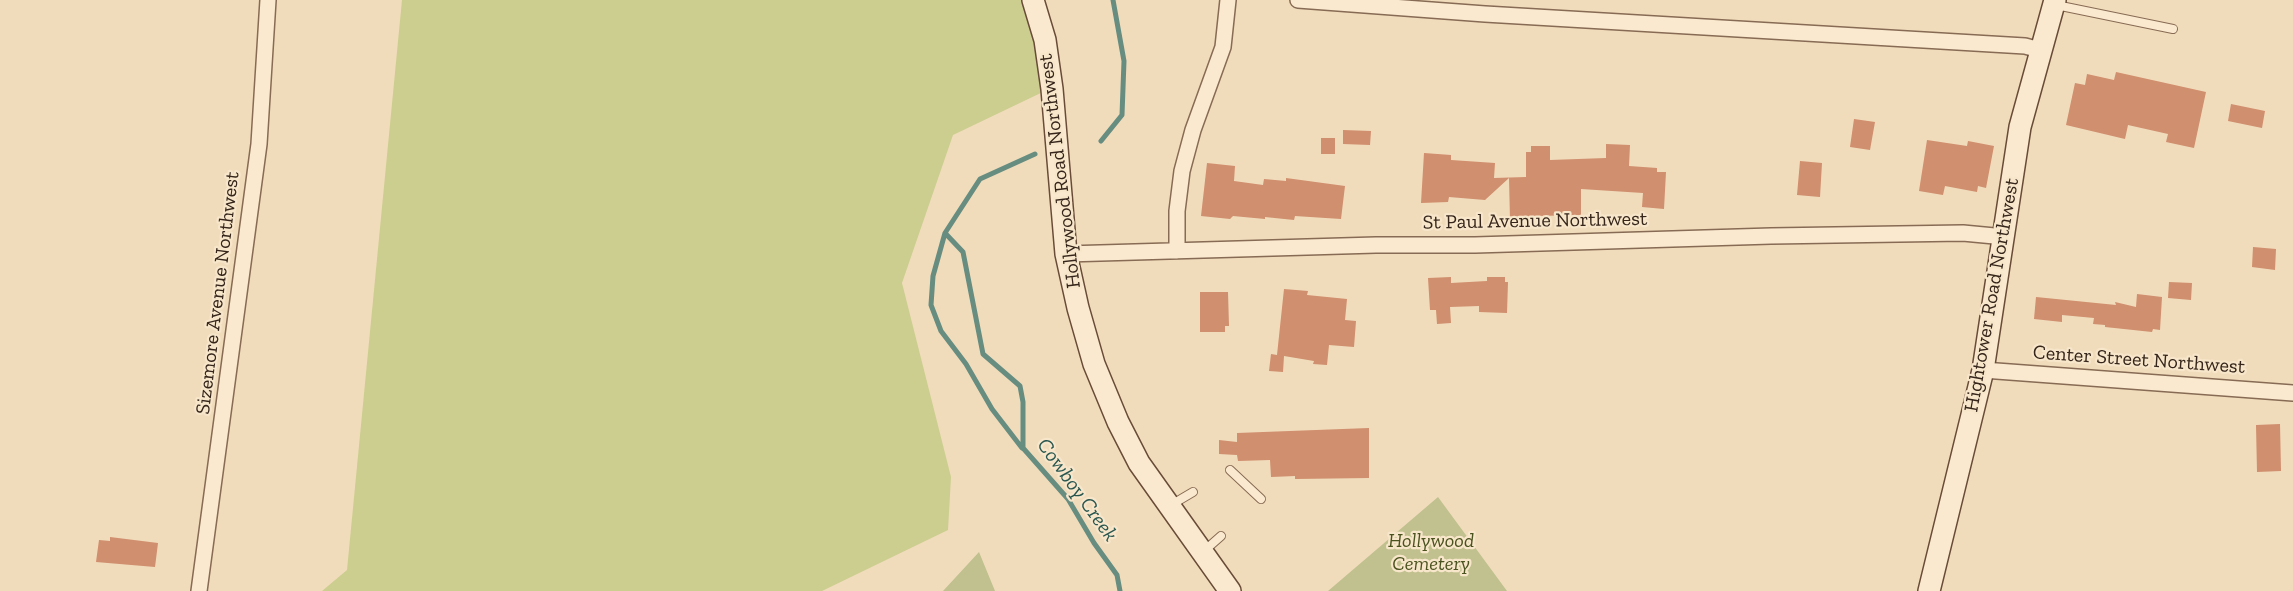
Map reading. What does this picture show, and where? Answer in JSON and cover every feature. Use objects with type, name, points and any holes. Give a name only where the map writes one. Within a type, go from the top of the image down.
[{"type":"street","name":"Sizemore Avenue Northwest","points":[[199,591],[259,144],[268,0]]},
{"type":"street","name":"Hollywood Road Northwest","points":[[1033,0],[1045,40],[1052,89],[1066,254],[1094,364],[1118,422],[1140,463],[1230,591]]},
{"type":"street","points":[[1177,251],[1177,211],[1182,171],[1193,130],[1223,47],[1227,0]]},
{"type":"street","points":[[1298,0],[1486,7],[2025,46],[2040,50]]},
{"type":"street","name":"Hightower Road Northwest","points":[[1929,591],[1983,370],[2020,127],[2055,2]]},
{"type":"street","name":"St Paul Avenue Northwest","points":[[1066,254],[1376,245],[1475,246],[1795,236],[1963,233],[2005,237]]},
{"type":"street","name":"Center Street Northwest","points":[[1983,370],[2293,393]]},
{"type":"lane","points":[[2055,2],[2173,29]]},
{"type":"lane","points":[[1230,470],[1261,499]]},
{"type":"lane","points":[[1170,506],[1193,492]]},
{"type":"lane","points":[[1203,553],[1221,536]]},
{"type":"green space","points":[[402,0],[1025,0],[1047,90],[953,135],[902,283],[951,477],[948,530],[822,591],[322,591],[347,570]]},
{"type":"green space","name":"Hollywood Cemetery","points":[[1438,497],[1507,591],[1328,591]]},
{"type":"green space","points":[[979,552],[995,591],[943,591]]},
{"type":"building","points":[[2116,72],[2206,92],[2194,148],[2166,142],[2168,134],[2128,125],[2125,139],[2066,125],[2075,83],[2085,85],[2087,74],[2114,80]]},
{"type":"building","points":[[2231,104],[2265,111],[2262,128],[2228,121]]},
{"type":"building","points":[[1854,119],[1875,122],[1870,150],[1850,147]]},
{"type":"building","points":[[1343,130],[1371,131],[1370,145],[1343,144]]},
{"type":"building","points":[[1321,138],[1335,138],[1335,154],[1321,154]]},
{"type":"building","points":[[1927,140],[1967,146],[1968,141],[1994,146],[1986,188],[1978,186],[1977,192],[1945,186],[1943,195],[1919,191]]},
{"type":"building","points":[[1606,144],[1630,145],[1629,166],[1657,168],[1657,172],[1666,172],[1664,209],[1642,207],[1643,193],[1581,189],[1581,215],[1537,216],[1537,219],[1510,220],[1509,178],[1485,200],[1449,197],[1448,202],[1421,203],[1424,153],[1451,155],[1451,160],[1495,163],[1494,178],[1526,177],[1526,152],[1531,152],[1531,146],[1550,146],[1550,160],[1606,158]]},
{"type":"building","points":[[1800,161],[1822,163],[1820,197],[1797,195]]},
{"type":"building","points":[[1207,163],[1235,166],[1234,181],[1263,185],[1264,179],[1286,181],[1286,178],[1345,186],[1341,219],[1295,216],[1294,220],[1233,216],[1230,219],[1201,216]]},
{"type":"building","points":[[2253,247],[2276,249],[2275,270],[2252,267]]},
{"type":"building","points":[[1451,277],[1451,283],[1487,281],[1487,277],[1505,277],[1505,282],[1508,282],[1507,313],[1479,312],[1479,306],[1450,307],[1451,323],[1437,324],[1436,310],[1430,310],[1428,278]]},
{"type":"building","points":[[2169,282],[2192,283],[2191,300],[2168,298]]},
{"type":"building","points":[[1284,289],[1308,291],[1307,295],[1347,299],[1345,320],[1356,321],[1354,347],[1329,345],[1327,365],[1313,364],[1314,361],[1284,356],[1283,372],[1269,371],[1271,354],[1277,355]]},
{"type":"building","points":[[1200,292],[1228,292],[1229,326],[1225,326],[1225,332],[1200,332]]},
{"type":"building","points":[[2137,294],[2162,297],[2160,330],[2153,329],[2152,332],[2105,327],[2105,325],[2093,324],[2094,318],[2062,315],[2062,322],[2034,319],[2036,297],[2116,305],[2115,302],[2136,307]]},
{"type":"building","points":[[2280,424],[2281,471],[2257,472],[2256,425]]},
{"type":"building","points":[[1369,428],[1369,478],[1271,477],[1270,460],[1238,461],[1237,455],[1219,454],[1219,440],[1237,442],[1237,433]]},
{"type":"building","points":[[110,537],[158,543],[155,567],[96,562],[99,540],[110,541]]},
{"type":"waterway","name":"Cowboy Creek","points":[[1101,141],[1122,115],[1124,61],[1113,0]]},
{"type":"waterway","name":"Cowboy Creek","points":[[1035,154],[980,179],[945,233],[963,252],[983,354],[1020,386],[1023,402],[1023,448],[1068,499],[1094,543],[1117,575],[1120,591]]},
{"type":"waterway","points":[[945,233],[933,276],[931,305],[941,331],[966,364],[992,409],[1022,448]]}]
